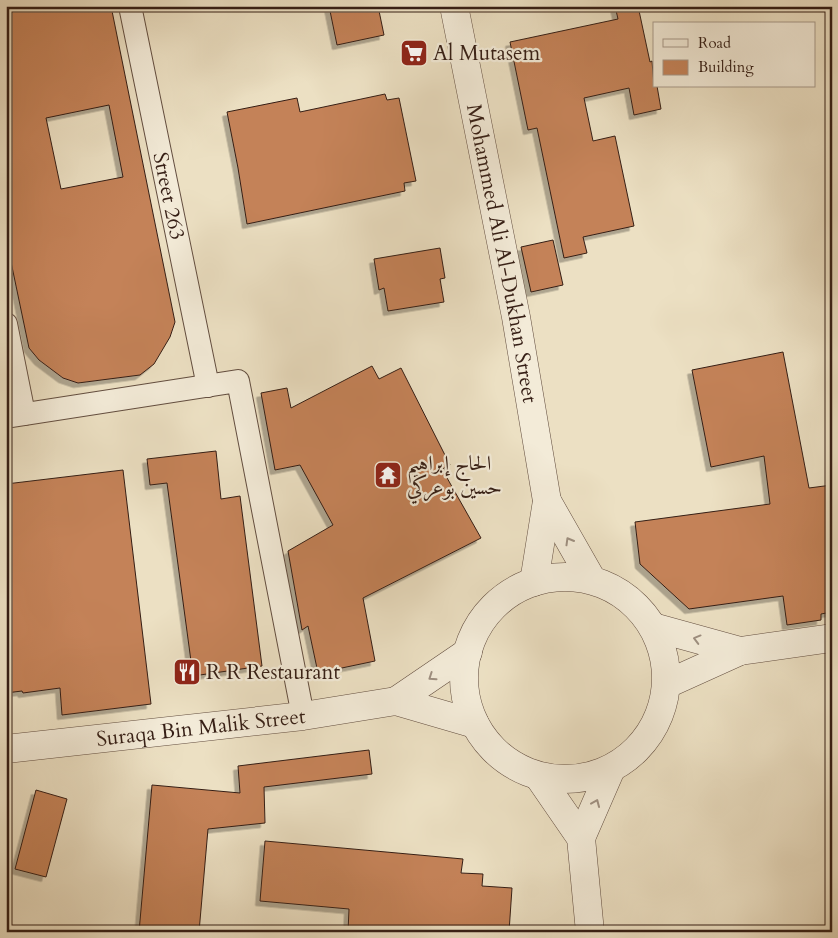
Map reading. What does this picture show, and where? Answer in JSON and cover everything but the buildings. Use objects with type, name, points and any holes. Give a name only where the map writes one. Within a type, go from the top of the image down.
[{"type":"street","name":"Street 263","points":[[130,6],[208,386]]},
{"type":"street","name":"Mohammed Ali Al-Dukhan Street","points":[[454,6],[516,317],[547,501],[534,582]]},
{"type":"street","points":[[6,324],[15,416],[238,381],[303,716]]},
{"type":"street","name":"Mohammed Ali Al-Dukhan Street","points":[[547,501],[592,580]]},
{"type":"street","points":[[573,577],[592,580],[611,588],[627,598],[642,611],[653,627],[661,645],[666,664],[667,684],[663,704],[656,723],[646,740],[632,755],[611,769],[598,775],[578,779],[558,780],[539,777],[521,770],[504,759],[489,746],[475,724],[465,693],[465,672],[468,652],[475,634],[490,612],[499,602],[516,590],[534,582],[554,578],[573,577]]},
{"type":"street","points":[[653,627],[740,651]]},
{"type":"street","points":[[667,684],[740,651],[832,638]]},
{"type":"street","name":"Suraqa Bin Malik Street","points":[[6,749],[303,716],[396,701],[468,652]]},
{"type":"street","name":"Suraqa Bin Malik Street","points":[[396,701],[475,724]]},
{"type":"street","points":[[590,932],[581,838],[611,769]]},
{"type":"street","points":[[539,777],[581,838]]},
{"type":"place","name":"Al Mutasem","points":[[414,53]]},
{"type":"place","name":"الحاج إبراهيم حسين بوعركي","points":[[388,475]]},
{"type":"place","name":"R R Restaurant","points":[[187,672]]}]
